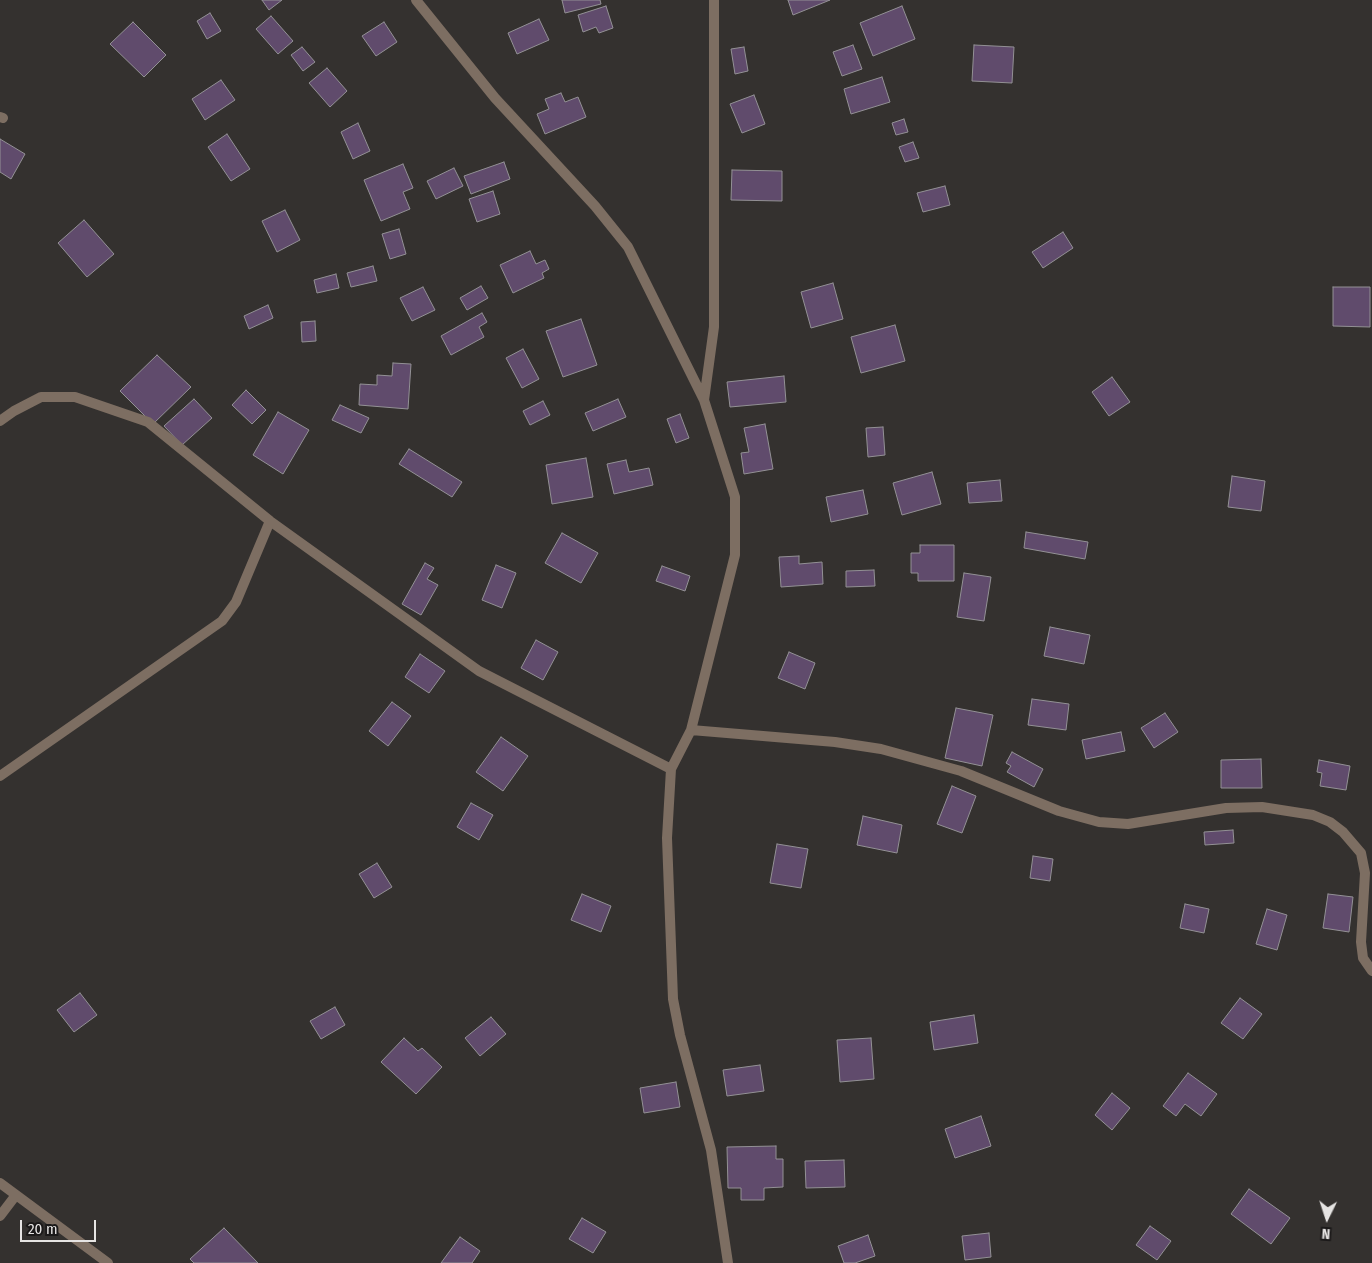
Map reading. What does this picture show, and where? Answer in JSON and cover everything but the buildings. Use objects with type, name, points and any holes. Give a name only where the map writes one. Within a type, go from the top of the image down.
[{"type":"street","points":[[416,0],[494,98],[595,206],[628,247],[704,400],[735,497],[737,521],[735,555],[691,730],[671,769],[667,838],[673,999],[680,1035],[711,1150],[728,1263]]},
{"type":"street","points":[[704,400],[714,327],[714,0]]},
{"type":"street","points":[[0,421],[14,410],[41,397],[75,397],[148,422],[270,521],[479,671],[671,769]]},
{"type":"street","points":[[0,776],[222,621],[236,602],[270,521]]},
{"type":"street","points":[[691,730],[835,742],[881,749],[961,771],[1059,811],[1099,822],[1128,824],[1226,808],[1253,807],[1313,814],[1330,822],[1361,853],[1365,873],[1361,942],[1363,958],[1372,971]]},
{"type":"street","points":[[0,1183],[108,1263]]},
{"type":"street","points":[[0,1216],[16,1195]]}]
